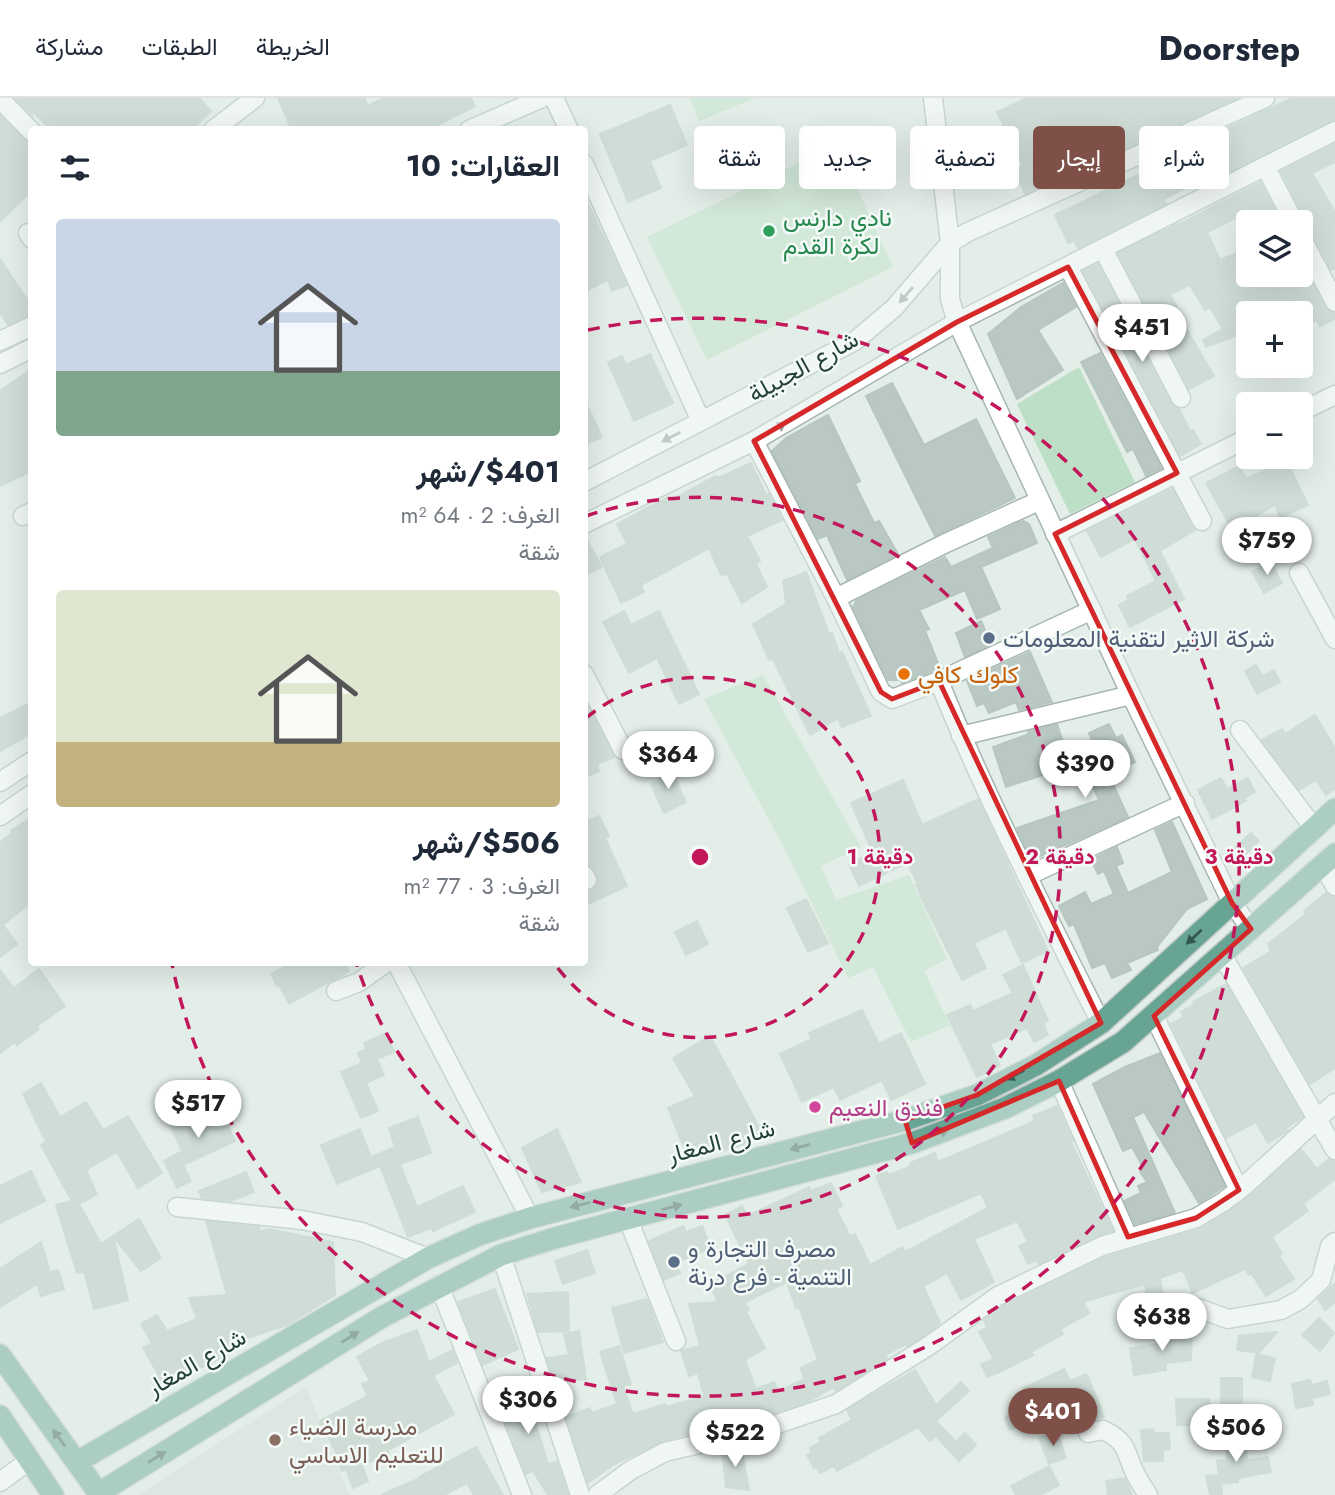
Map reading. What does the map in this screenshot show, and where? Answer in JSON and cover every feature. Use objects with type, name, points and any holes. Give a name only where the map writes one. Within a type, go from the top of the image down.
[{"type":"main road","name":"شارع المغار","points":[[77,1462],[367,1291],[428,1258],[479,1235],[530,1218],[905,1120],[977,1095],[1036,1065],[1101,1023],[1335,809]]},
{"type":"main road","name":"شارع المغار","points":[[99,1494],[382,1317],[501,1255],[912,1143],[1005,1108],[1059,1081],[1123,1042],[1329,860]]},
{"type":"main road","points":[[905,1120],[912,1143]]},
{"type":"main road","points":[[367,1291],[382,1317]]},
{"type":"main road","points":[[0,1355],[99,1494]]},
{"type":"main road","points":[[0,1416],[30,1460],[48,1493]]},
{"type":"street","points":[[478,126],[542,98]]},
{"type":"street","points":[[554,98],[567,126]]},
{"type":"street","name":"شارع الجبيلة","points":[[588,480],[855,341],[894,308],[950,243],[968,232],[1265,98]]},
{"type":"street","points":[[0,99],[28,128]]},
{"type":"street","points":[[936,99],[950,243],[950,299],[957,322],[1131,695],[1232,903],[1251,929]]},
{"type":"street","points":[[218,126],[246,100]]},
{"type":"street","points":[[588,522],[754,441],[957,322],[1335,131]]},
{"type":"street","points":[[1265,166],[1288,210]]},
{"type":"street","points":[[588,182],[592,200],[702,421]]},
{"type":"street","points":[[1103,249],[1181,398]]},
{"type":"street","points":[[1313,260],[1335,302]]},
{"type":"street","points":[[1068,267],[1202,521]]},
{"type":"street","points":[[2,336],[28,327]]},
{"type":"street","points":[[0,363],[28,350]]},
{"type":"street","points":[[1313,406],[1335,395]]},
{"type":"street","points":[[754,441],[836,598],[881,692],[887,697],[892,699],[940,681],[1093,610]]},
{"type":"street","points":[[1055,534],[1236,444]]},
{"type":"street","points":[[836,598],[946,543],[1039,501]]},
{"type":"street","points":[[1299,573],[1335,639]]},
{"type":"street","points":[[940,681],[961,736],[1027,877],[1101,1023]]},
{"type":"street","points":[[588,682],[623,750]]},
{"type":"street","points":[[961,736],[1131,695]]},
{"type":"street","points":[[1240,730],[1314,828]]},
{"type":"street","points":[[0,782],[28,764]]},
{"type":"street","points":[[0,816],[28,797]]},
{"type":"street","points":[[1027,877],[1185,803]]},
{"type":"street","points":[[1329,860],[1335,886]]},
{"type":"street","points":[[1222,953],[1335,1150]]},
{"type":"street","points":[[336,991],[359,982],[381,966]]},
{"type":"street","points":[[398,966],[530,1218]]},
{"type":"street","points":[[1154,1016],[1239,1190]]},
{"type":"street","points":[[1059,1081],[1128,1237]]},
{"type":"street","points":[[597,1495],[631,1470],[665,1452],[763,1429],[836,1405],[930,1345],[998,1296],[1102,1246],[1196,1217],[1239,1190],[1335,1103]]},
{"type":"street","points":[[177,1207],[302,1220],[362,1232],[428,1258]]},
{"type":"street","points":[[628,1219],[676,1341]]},
{"type":"street","points":[[1165,1311],[1198,1308],[1228,1319],[1281,1310],[1301,1299],[1321,1280],[1330,1246],[1335,1241]]},
{"type":"street","points":[[501,1255],[580,1495]]},
{"type":"street","points":[[439,1285],[522,1495]]},
{"type":"street","points":[[1088,1433],[1103,1430],[1123,1442],[1135,1474],[1148,1495]]},
{"type":"street","points":[[0,1482],[30,1460]]},
{"type":"highlighted area","points":[[1068,267],[1177,473],[1055,534],[1232,903],[1251,929],[1154,1016],[1239,1190],[1223,1202],[1196,1218],[1128,1237],[1059,1081],[912,1143],[905,1120],[977,1095],[1101,1023],[939,681],[892,699],[881,692],[754,441],[957,322]]},
{"type":"shaded area","name":"مدرسة الضياء للتعليم الاساسي","points":[[306,1386],[349,1495],[139,1495]]},
{"type":"green space","points":[[690,98],[755,98],[699,121]]},
{"type":"green space","points":[[799,163],[799,189],[857,189],[893,267],[707,360],[647,237],[745,189],[785,189],[785,169]]},
{"type":"green space","points":[[1079,367],[1135,482],[1070,514],[1017,404]]},
{"type":"green space","points":[[763,675],[861,847],[821,866],[836,900],[909,875],[947,959],[924,971],[950,1025],[911,1042],[873,967],[848,978],[790,859],[704,699]]},
{"type":"building","points":[[15,98],[199,98],[211,111],[196,126],[47,126],[32,110],[32,115]]},
{"type":"building","points":[[278,98],[364,98],[368,106],[383,98],[471,98],[475,106],[436,126],[290,126]]},
{"type":"building","points":[[1027,98],[1237,98],[1175,126],[1139,126],[1139,142],[1125,149],[1125,126],[1033,126],[1033,189],[1036,189],[1025,194],[1019,180],[1019,172],[1022,171],[1020,167],[1023,165],[1019,157],[1019,126],[1004,126],[997,112]]},
{"type":"building","points":[[1292,98],[1335,98],[1335,120],[1229,172],[1229,128]]},
{"type":"building","points":[[670,105],[687,145],[650,161],[661,188],[628,202],[600,134]]},
{"type":"building","points":[[0,115],[28,142],[28,194],[0,222]]},
{"type":"building","points":[[1335,144],[1335,162],[1312,173],[1335,212],[1335,268],[1331,270],[1313,236],[1313,210],[1300,210],[1281,171]]},
{"type":"building","points":[[1139,175],[1139,189],[1184,189],[1164,199],[1166,204],[1078,248],[1074,241],[1068,243],[1055,215],[1109,189],[1125,189],[1125,181]]},
{"type":"building","points":[[1260,182],[1275,210],[1236,210],[1236,218],[1207,232],[1220,260],[1236,253],[1236,287],[1313,287],[1313,284],[1325,307],[1334,313],[1335,319],[1320,326],[1317,320],[1313,322],[1313,301],[1236,301],[1236,336],[1206,347],[1203,340],[1223,329],[1210,307],[1205,310],[1190,285],[1170,294],[1186,324],[1184,325],[1214,376],[1189,389],[1118,253]]},
{"type":"building","points":[[588,204],[627,285],[612,291],[608,280],[588,290]]},
{"type":"building","points":[[0,259],[28,301],[28,317],[8,325],[0,313]]},
{"type":"building","points":[[1098,264],[1171,403],[1179,409],[1190,431],[1193,430],[1201,444],[1180,456],[1083,271]]},
{"type":"building","points":[[1063,283],[1076,307],[1038,330],[1063,370],[1017,399],[988,334],[1021,307]]},
{"type":"building","points":[[1100,353],[1161,468],[1146,476],[1133,449],[1127,452],[1081,362]]},
{"type":"building","points":[[650,354],[673,403],[634,421],[608,362],[622,356],[626,365]]},
{"type":"building","points":[[28,372],[28,473],[0,486],[0,391]]},
{"type":"building","points":[[892,383],[924,445],[976,419],[1015,498],[935,536],[866,396]]},
{"type":"building","points":[[588,407],[602,437],[588,443]]},
{"type":"building","points":[[828,415],[860,481],[855,484],[874,523],[879,521],[898,554],[847,580],[827,535],[818,539],[772,451],[786,438]]},
{"type":"building","points":[[751,463],[768,499],[768,493],[782,520],[747,536],[760,561],[756,564],[767,587],[742,603],[727,574],[721,575],[709,548],[641,585],[644,592],[621,603],[600,557],[627,544],[617,524],[668,497],[670,501],[716,476],[718,478]]},
{"type":"building","points":[[1236,468],[1241,469],[1247,479],[1268,469],[1290,469],[1308,505],[1280,518],[1275,505],[1232,529],[1206,483]]},
{"type":"building","points":[[1172,489],[1195,530],[1160,551],[1184,599],[1130,627],[1119,605],[1129,600],[1127,596],[1156,581],[1135,539],[1101,557],[1087,531]]},
{"type":"building","points":[[1023,521],[1029,524],[1037,543],[981,567],[1000,609],[977,619],[965,590],[919,610],[929,629],[925,631],[940,668],[902,683],[900,680],[888,680],[853,607],[856,601],[945,557],[951,567],[993,548],[988,537]]},
{"type":"building","points":[[588,542],[602,567],[588,574]]},
{"type":"building","points":[[1271,562],[1282,583],[1264,593],[1252,572]]},
{"type":"building","points":[[806,572],[829,634],[832,633],[839,653],[842,652],[871,716],[842,727],[838,718],[810,735],[773,659],[769,660],[753,624],[786,604],[783,581]]},
{"type":"building","points":[[624,611],[631,625],[659,611],[699,694],[679,704],[657,658],[629,673],[603,622]]},
{"type":"building","points":[[981,621],[991,644],[965,657],[956,633]]},
{"type":"building","points":[[1030,652],[1052,702],[1019,710],[1016,702],[989,713],[984,703],[977,706],[967,681]]},
{"type":"building","points":[[1256,665],[1263,676],[1274,670],[1280,682],[1257,694],[1245,671]]},
{"type":"building","points":[[28,704],[28,735],[0,751],[0,718]]},
{"type":"building","points":[[588,708],[614,757],[597,764],[599,771],[588,776]]},
{"type":"building","points":[[1315,715],[1335,748],[1335,789],[1326,795],[1316,780],[1299,790],[1262,740],[1282,729],[1285,734]]},
{"type":"building","points":[[1057,724],[1066,751],[1071,750],[1076,764],[1006,787],[993,747],[1029,734],[1028,732]]},
{"type":"building","points":[[1109,724],[1116,738],[1122,735],[1135,762],[1108,773],[1128,817],[1032,860],[1017,828],[1099,800],[1080,758],[1096,750],[1089,733]]},
{"type":"building","points":[[670,768],[686,802],[664,813],[651,784],[660,780],[658,775]]},
{"type":"building","points":[[1221,778],[1227,789],[1248,778],[1255,792],[1244,798],[1246,801],[1212,819],[1198,790]]},
{"type":"building","points":[[903,780],[922,825],[978,799],[1048,951],[1022,963],[1006,928],[974,943],[986,968],[962,980],[907,863],[859,886],[849,864],[873,853],[851,803]]},
{"type":"building","points":[[599,816],[609,836],[605,838],[627,886],[588,904],[588,890],[593,889],[598,880],[593,869],[588,866],[588,821]]},
{"type":"building","points":[[28,820],[28,904],[3,925],[17,944],[0,957],[0,842],[12,833],[11,830]]},
{"type":"building","points":[[1172,822],[1207,899],[1187,909],[1157,947],[1158,950],[1127,963],[1131,970],[1112,978],[1105,963],[1092,968],[1074,924],[1069,926],[1059,906],[1085,892],[1091,904],[1114,894],[1104,871],[1098,874],[1091,860],[1117,847],[1123,863],[1116,866],[1128,893],[1172,872],[1155,830]]},
{"type":"building","points":[[1251,833],[1259,841],[1241,859],[1223,859]]},
{"type":"building","points":[[1326,893],[1335,897],[1335,1068],[1310,1084],[1243,968],[1271,951],[1268,944],[1306,914],[1304,911]]},
{"type":"building","points":[[806,899],[828,943],[808,952],[787,908]]},
{"type":"building","points":[[697,921],[708,944],[686,955],[675,932]]},
{"type":"building","points":[[1023,965],[1048,1021],[1043,1023],[1048,1035],[1034,1042],[1027,1028],[990,1044],[1000,1066],[977,1077],[947,1015],[970,1005],[973,1011],[1013,993],[1003,975]]},
{"type":"building","points":[[286,966],[347,966],[349,971],[289,1004],[271,974]]},
{"type":"building","points":[[39,969],[65,1006],[37,1026],[39,1029],[17,1045],[15,1042],[0,1053],[0,970],[14,988]]},
{"type":"building","points":[[1226,984],[1303,1117],[1268,1143],[1256,1122],[1226,1138],[1171,1024],[1184,1017],[1181,1012],[1195,1004],[1193,1002]]},
{"type":"building","points":[[862,1010],[879,1044],[901,1033],[925,1084],[891,1100],[882,1080],[840,1100],[834,1087],[802,1102],[780,1054],[812,1039],[809,1033]]},
{"type":"building","points":[[386,1033],[394,1052],[377,1059],[384,1075],[366,1083],[378,1111],[361,1118],[341,1072],[362,1063],[358,1053],[366,1049],[364,1043]]},
{"type":"building","points":[[710,1036],[765,1138],[721,1151],[719,1148],[700,1157],[683,1145],[668,1108],[695,1096],[673,1058]]},
{"type":"building","points":[[1160,1053],[1225,1186],[1199,1203],[1144,1112],[1133,1117],[1175,1213],[1135,1224],[1124,1201],[1141,1193],[1138,1186],[1147,1182],[1140,1172],[1144,1169],[1132,1147],[1123,1151],[1093,1084]]},
{"type":"building","points":[[41,1083],[60,1117],[86,1102],[103,1130],[128,1116],[162,1173],[138,1188],[117,1152],[86,1170],[97,1194],[79,1204],[101,1244],[113,1236],[128,1300],[94,1309],[84,1271],[77,1273],[56,1205],[72,1201],[41,1145],[46,1142],[23,1094]]},
{"type":"building","points":[[218,1102],[235,1141],[183,1165],[191,1181],[177,1188],[164,1161],[182,1151],[170,1124]]},
{"type":"building","points":[[1057,1106],[1113,1231],[1039,1264],[1036,1260],[1028,1264],[1019,1246],[1028,1242],[1017,1221],[974,1239],[994,1282],[961,1300],[947,1273],[923,1286],[940,1323],[924,1336],[885,1355],[887,1358],[836,1391],[834,1387],[809,1401],[760,1418],[662,1441],[613,1465],[588,1483],[566,1417],[590,1408],[592,1413],[617,1404],[600,1352],[619,1346],[631,1384],[623,1386],[633,1414],[704,1396],[698,1373],[689,1376],[681,1351],[700,1346],[689,1304],[718,1302],[710,1284],[749,1264],[725,1215],[742,1206],[747,1216],[809,1187],[811,1191],[831,1183],[842,1206],[836,1209],[850,1236],[855,1234],[870,1265],[902,1247],[905,1252],[988,1208],[981,1193],[898,1229],[876,1176],[887,1172],[889,1175],[935,1153],[938,1162],[1035,1121],[1033,1116]],"holes":[[[787,1282],[796,1308],[799,1307],[818,1360],[800,1368],[805,1379],[778,1391],[774,1382],[756,1389],[745,1360],[765,1348],[746,1312],[749,1310],[745,1302]]]},
{"type":"building","points":[[418,1117],[431,1153],[400,1164],[417,1207],[463,1186],[475,1212],[433,1231],[431,1228],[408,1237],[380,1166],[337,1184],[321,1145],[360,1129],[371,1157],[395,1147],[389,1128]]},
{"type":"building","points":[[557,1129],[581,1182],[542,1192],[522,1148]]},
{"type":"building","points":[[1301,1149],[1317,1169],[1329,1159],[1335,1161],[1335,1179],[1303,1204],[1308,1211],[1272,1237],[1282,1254],[1279,1256],[1294,1279],[1266,1296],[1251,1273],[1249,1275],[1245,1269],[1193,1293],[1183,1270],[1160,1278],[1164,1300],[1158,1302],[1154,1309],[1149,1310],[1145,1284],[1083,1302],[1089,1313],[1060,1329],[1063,1334],[1031,1352],[1033,1355],[987,1377],[981,1364],[994,1359],[979,1332],[987,1327],[984,1320],[1004,1306],[1106,1257],[1202,1228],[1251,1195]]},
{"type":"building","points":[[31,1171],[45,1201],[0,1223],[0,1186]]},
{"type":"building","points":[[246,1172],[254,1192],[231,1201],[202,1198],[199,1191]]},
{"type":"building","points":[[139,1219],[161,1258],[141,1271],[113,1236]]},
{"type":"building","points":[[206,1221],[259,1227],[260,1232],[269,1229],[333,1242],[335,1295],[287,1325],[238,1341],[240,1347],[191,1371],[161,1390],[153,1378],[158,1374],[143,1348],[152,1343],[141,1324],[157,1315],[167,1331],[197,1319],[189,1298],[227,1295]]},
{"type":"building","points":[[683,1226],[686,1232],[702,1226],[711,1248],[675,1263],[680,1273],[664,1280],[649,1241]]},
{"type":"building","points":[[41,1242],[50,1272],[58,1270],[64,1289],[41,1296],[37,1284],[0,1307],[0,1269]]},
{"type":"building","points":[[587,1250],[595,1273],[563,1284],[555,1261]]},
{"type":"building","points":[[1335,1283],[1335,1302],[1325,1310],[1318,1299]]},
{"type":"building","points":[[495,1289],[518,1349],[483,1365],[458,1302]]},
{"type":"building","points":[[568,1292],[569,1331],[538,1332],[527,1294]]},
{"type":"building","points":[[647,1299],[663,1342],[624,1353],[612,1308]]},
{"type":"building","points":[[1319,1318],[1334,1333],[1320,1351],[1302,1335]]},
{"type":"building","points":[[417,1330],[429,1362],[453,1350],[457,1363],[433,1375],[454,1414],[362,1466],[368,1481],[353,1488],[346,1469],[342,1471],[320,1421],[368,1396],[362,1384],[370,1381],[357,1357],[382,1343]]},
{"type":"building","points":[[1192,1330],[1191,1360],[1166,1363],[1166,1370],[1134,1375],[1130,1348],[1167,1343],[1166,1332]]},
{"type":"building","points":[[579,1331],[586,1379],[555,1382],[547,1358],[569,1355],[564,1334]]},
{"type":"building","points":[[1277,1332],[1259,1353],[1237,1350],[1239,1336]]},
{"type":"building","points":[[1256,1354],[1275,1358],[1270,1381],[1252,1377]]},
{"type":"building","points":[[1064,1369],[1070,1381],[1086,1374],[1104,1417],[1087,1422],[1077,1395],[1010,1430],[1005,1418],[1031,1401],[1024,1388]]},
{"type":"building","points":[[915,1370],[936,1405],[961,1382],[969,1391],[936,1421],[956,1442],[965,1433],[976,1445],[959,1461],[936,1436],[930,1441],[918,1427],[837,1471],[834,1466],[820,1473],[816,1466],[814,1468],[807,1455],[812,1452],[810,1448],[821,1442],[819,1438],[852,1420],[847,1410]]},
{"type":"building","points":[[522,1378],[548,1464],[557,1462],[568,1495],[548,1495],[533,1471],[526,1474],[492,1387]]},
{"type":"building","points":[[1221,1378],[1242,1378],[1242,1409],[1221,1409]]},
{"type":"building","points":[[1310,1380],[1312,1385],[1327,1381],[1330,1394],[1312,1398],[1313,1405],[1296,1408],[1292,1384]]},
{"type":"building","points":[[1176,1399],[1209,1399],[1210,1425],[1177,1425]]},
{"type":"building","points":[[1153,1429],[1154,1433],[1169,1433],[1170,1449],[1163,1450],[1163,1461],[1144,1461],[1141,1430]]},
{"type":"building","points":[[1057,1431],[1066,1458],[1049,1464],[1039,1438]]},
{"type":"building","points":[[1245,1432],[1247,1460],[1268,1457],[1271,1472],[1221,1484],[1222,1495],[1210,1495],[1206,1476],[1219,1475],[1217,1461],[1227,1460],[1226,1433]]},
{"type":"building","points":[[741,1446],[749,1490],[726,1487],[722,1450]]},
{"type":"building","points":[[476,1447],[503,1495],[474,1495],[467,1483],[444,1495],[381,1495],[420,1478]]},
{"type":"building","points":[[1049,1466],[1059,1485],[1040,1495],[1016,1495],[1011,1486]]},
{"type":"building","points":[[1125,1478],[1132,1495],[1108,1495],[1106,1481]]},
{"type":"place","name":"نادي دارنس لكرة القدم","points":[[769,231]]},
{"type":"place","name":"شركة الاثير لتقنية المعلومات","points":[[989,638]]},
{"type":"place","name":"كلوك كافي","points":[[904,674]]},
{"type":"place","name":"فندق النعيم","points":[[815,1107]]},
{"type":"place","name":"مصرف التجارة و التنمية - فرع درنة","points":[[674,1262]]},
{"type":"place","name":"مدرسة الضياء للتعليم الاساسي","points":[[275,1440]]}]
